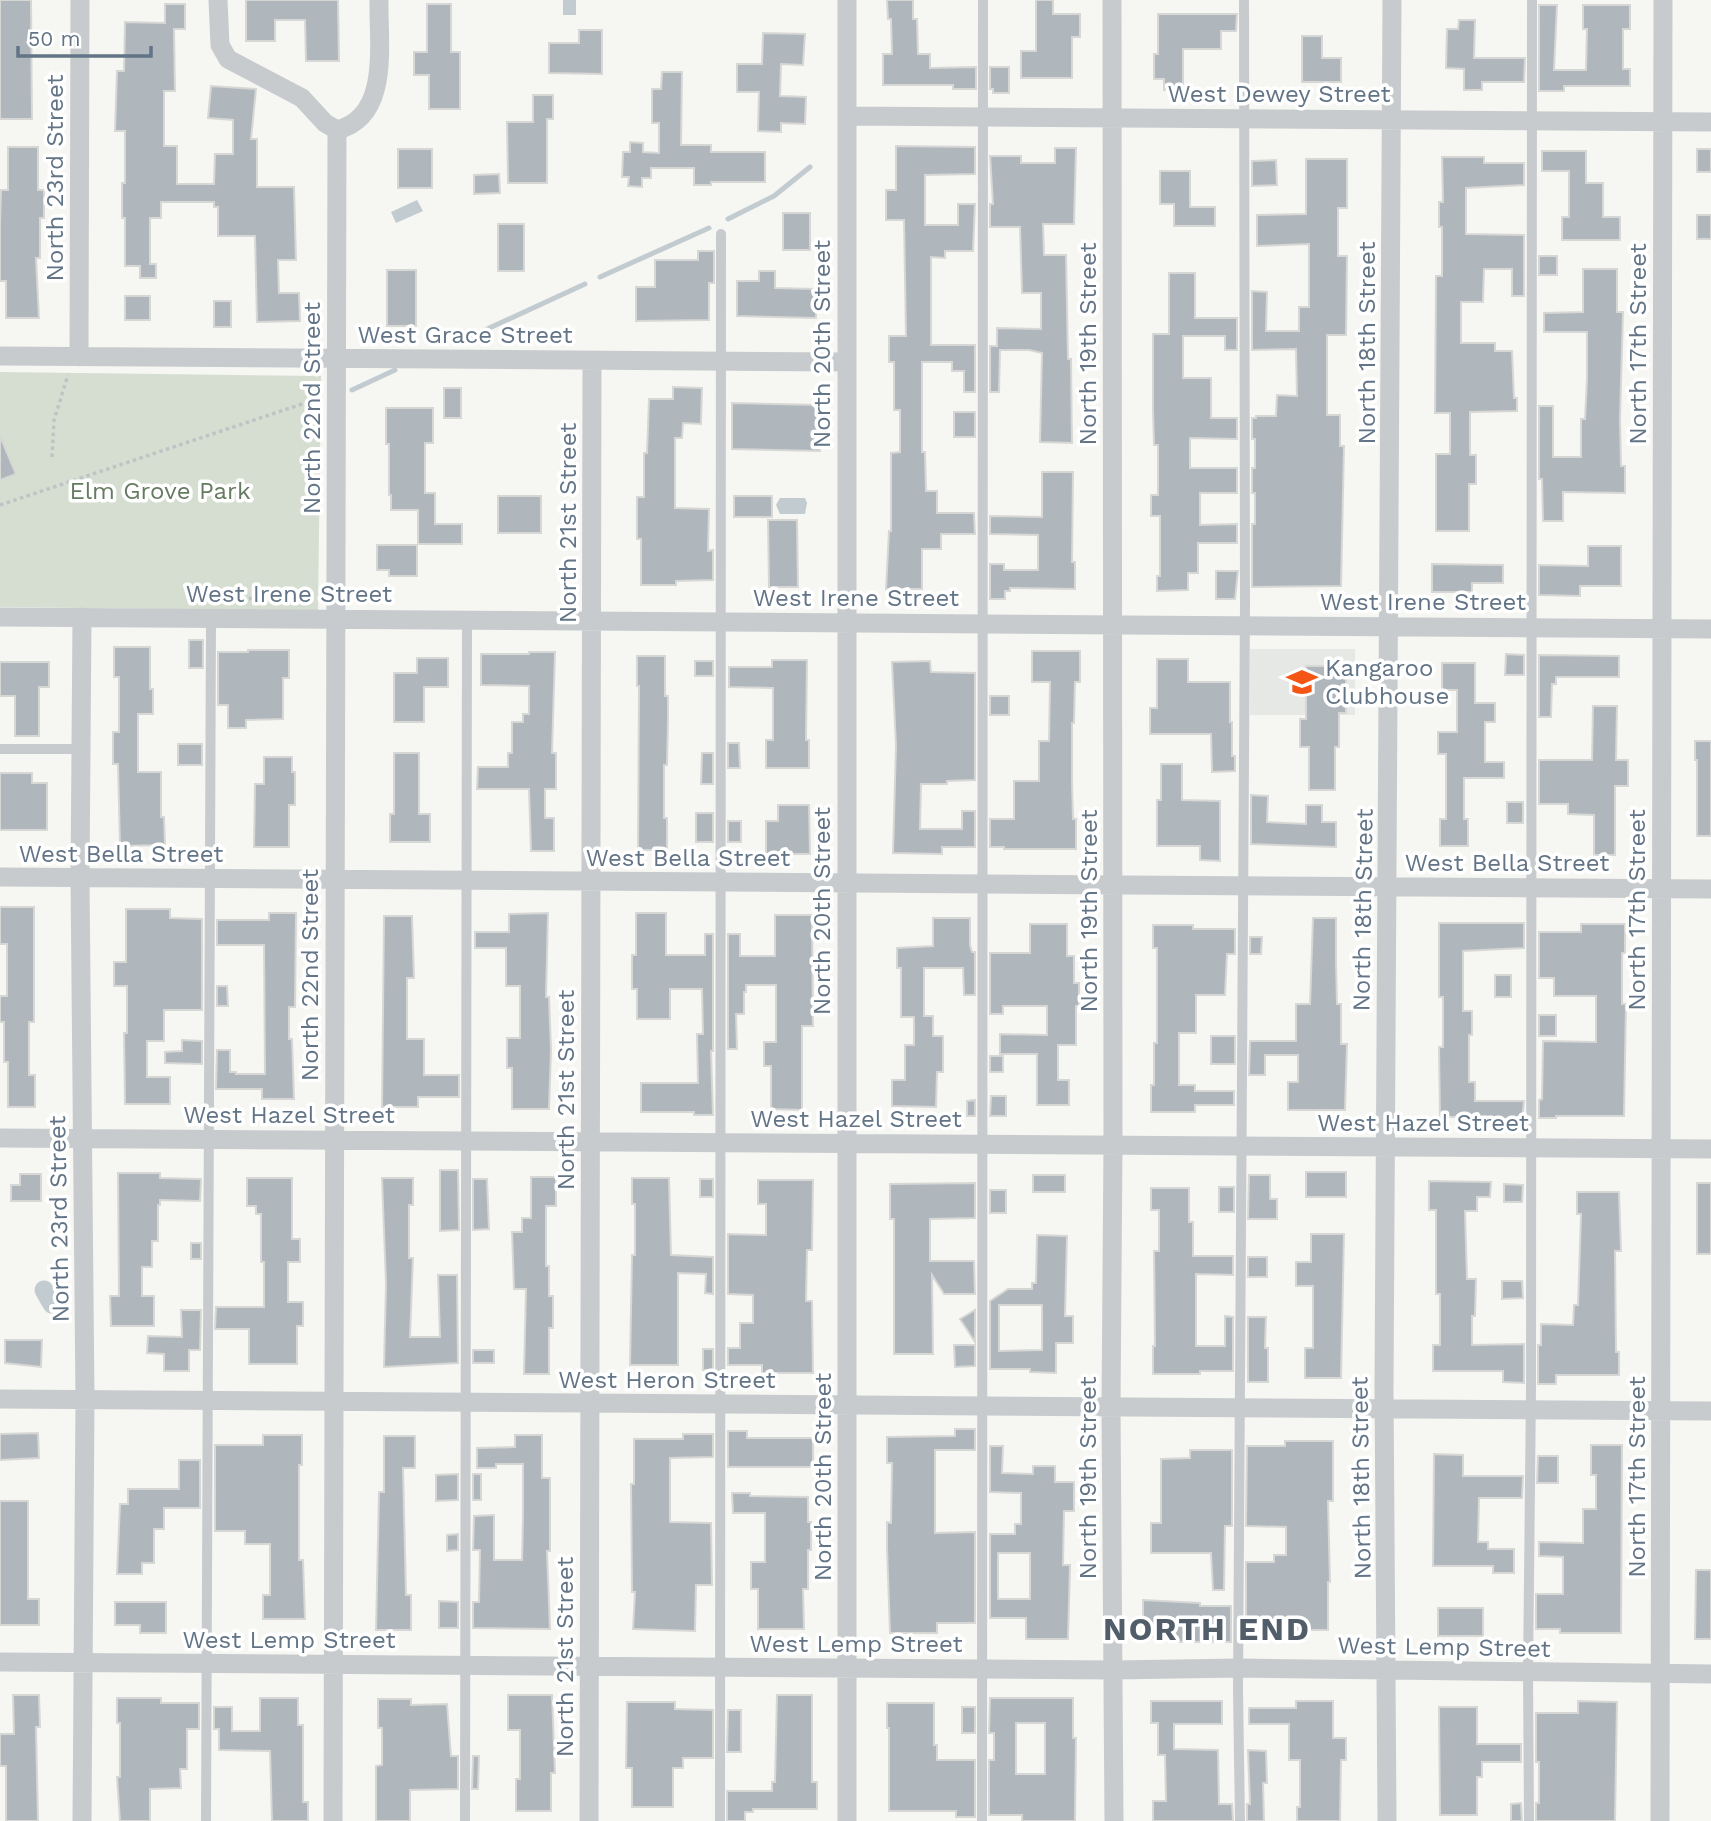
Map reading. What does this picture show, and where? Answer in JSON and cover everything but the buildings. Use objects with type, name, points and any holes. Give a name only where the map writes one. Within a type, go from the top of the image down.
[{"type":"street","name":"North 23rd Street","points":[[79,357],[80,0]]},
{"type":"street","points":[[218,0],[220,45],[228,59],[302,98],[326,123],[337,130],[348,127],[364,116],[378,84],[379,0]]},
{"type":"street","name":"North 20th Street","points":[[847,0],[847,1821]]},
{"type":"street","name":"North 19th Street","points":[[1112,0],[1114,1145],[1111,1407],[1114,1821]]},
{"type":"street","name":"North 18th Street","points":[[1387,1821],[1384,1409],[1392,0]]},
{"type":"street","name":"North 17th Street","points":[[1660,1821],[1663,0]]},
{"type":"street","name":"West Dewey Street","points":[[847,116],[1711,122]]},
{"type":"street","name":"North 22nd Street","points":[[333,1821],[337,130]]},
{"type":"street","name":"West Grace Street","points":[[0,356],[847,362]]},
{"type":"street","name":"North 21st Street","points":[[589,1821],[592,360]]},
{"type":"street","name":"West Irene Street","points":[[0,617],[1711,629]]},
{"type":"street","name":"North 23rd Street","points":[[82,617],[80,878],[85,1400],[82,1821]]},
{"type":"street","name":"West Bella Street","points":[[0,877],[1711,889]]},
{"type":"street","name":"West Hazel Street","points":[[0,1138],[1711,1149]]},
{"type":"street","name":"West Heron Street","points":[[0,1399],[1711,1411]]},
{"type":"street","name":"West Lemp Street","points":[[0,1662],[1114,1670],[1239,1668],[1387,1672],[1711,1674]]},
{"type":"lane","points":[[982,0],[982,1821]]},
{"type":"lane","points":[[1240,1821],[1245,626],[1244,0]]},
{"type":"lane","points":[[1529,1821],[1532,0]]},
{"type":"lane","points":[[720,1821],[721,234]]},
{"type":"lane","points":[[206,1821],[211,618]]},
{"type":"lane","points":[[465,1821],[467,620]]},
{"type":"lane","points":[[0,749],[81,749]]},
{"type":"path","points":[[52,457],[56,412],[68,375],[79,357]]},
{"type":"path","points":[[0,505],[323,397]]},
{"type":"shaded area","points":[[563,0],[576,0],[576,15],[563,15]]},
{"type":"shaded area","points":[[417,200],[423,211],[396,223],[391,212]]},
{"type":"shaded area","points":[[780,498],[805,498],[805,514],[780,514],[776,505]]},
{"type":"shaded area","name":"Kangaroo Clubhouse","points":[[1250,649],[1355,649],[1355,715],[1250,715]]},
{"type":"green space","name":"Elm Grove Park","points":[[0,372],[321,376],[318,611],[0,607]]},
{"type":"waterway","points":[[728,219],[774,196],[810,167]]},
{"type":"waterway","points":[[600,277],[709,228]]},
{"type":"waterway","points":[[472,336],[585,284]]},
{"type":"waterway","points":[[352,390],[395,370]]},
{"type":"waterway","points":[[44,1290],[52,1304]]},
{"type":"place","name":"Kangaroo Clubhouse","points":[[1302,682]]},
{"type":"district","name":"NORTH END","points":[[1207,1629]]}]
